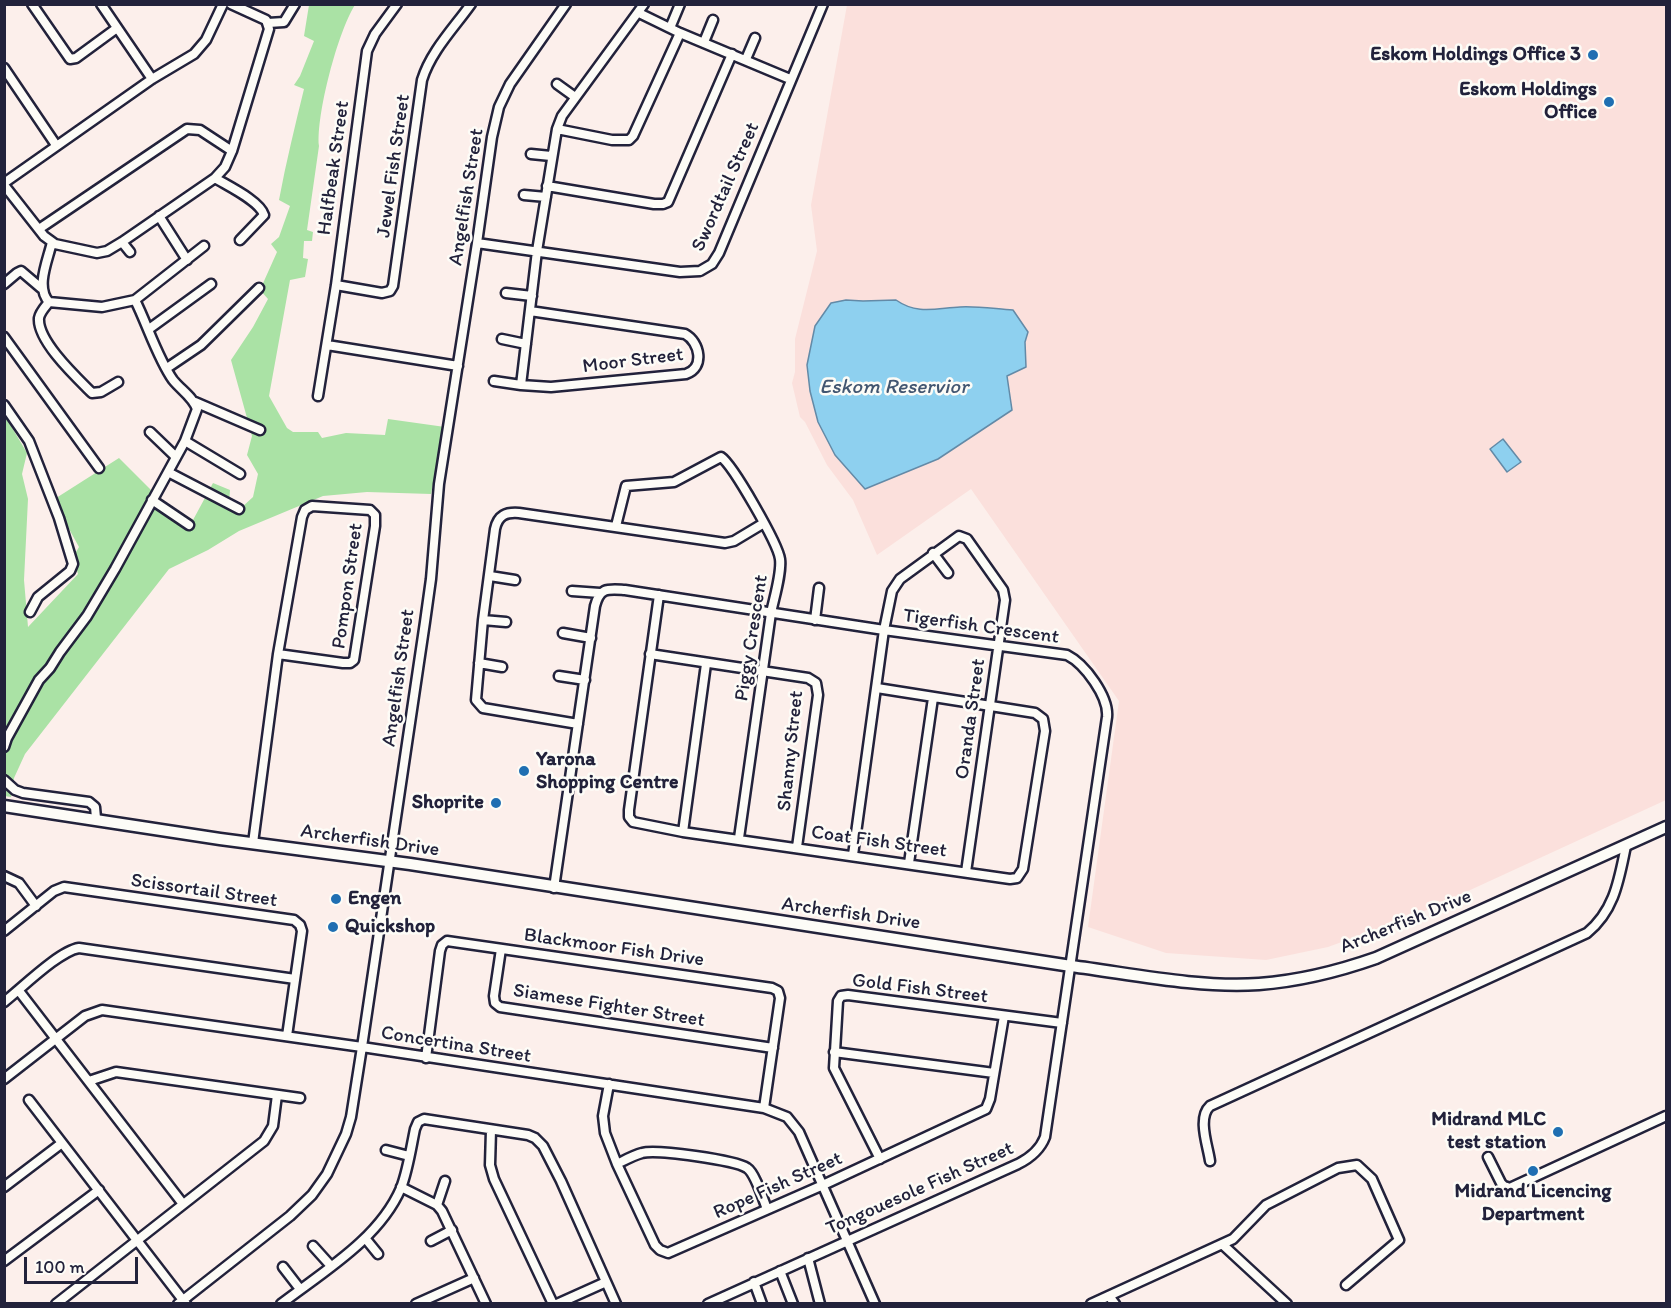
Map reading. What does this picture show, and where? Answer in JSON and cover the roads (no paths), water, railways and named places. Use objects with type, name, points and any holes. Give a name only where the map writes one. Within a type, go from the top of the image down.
[{"type":"street","points":[[32,4],[70,58],[76,58],[117,28]]},
{"type":"street","points":[[100,4],[152,79]]},
{"type":"street","points":[[223,4],[210,34],[198,50],[56,145],[4,184],[39,230],[52,242],[97,253],[106,251],[215,178],[225,167],[232,151],[268,33],[268,23]]},
{"type":"street","points":[[231,4],[261,17],[268,23],[284,22],[295,4]]},
{"type":"street","name":"Halfbeak Street","points":[[318,396],[336,285],[367,51],[375,34],[397,4]]},
{"type":"street","name":"Jewel Fish Street","points":[[336,285],[382,293],[388,292],[393,286],[422,80],[432,58],[471,4]]},
{"type":"street","name":"Angelfish Street","points":[[182,1302],[290,1216],[317,1188],[335,1159],[346,1134],[363,1047],[431,579],[439,484],[477,243],[488,156],[499,107],[519,69],[566,4]]},
{"type":"street","points":[[521,385],[537,251],[551,156],[560,118],[644,4]]},
{"type":"street","points":[[670,28],[680,4]]},
{"type":"street","name":"Swordtail Street","points":[[477,243],[680,272],[693,272],[712,264],[719,253],[821,5]]},
{"type":"street","points":[[639,13],[680,33],[790,78]]},
{"type":"street","points":[[704,42],[713,20]]},
{"type":"street","points":[[557,129],[612,140],[626,141],[632,138],[680,33]]},
{"type":"street","points":[[747,59],[754,38]]},
{"type":"street","points":[[547,186],[646,203],[663,204],[668,201],[732,54]]},
{"type":"street","points":[[4,68],[56,145]]},
{"type":"street","points":[[557,84],[575,97]]},
{"type":"street","points":[[39,230],[187,129],[200,130],[232,151]]},
{"type":"street","points":[[531,154],[551,156]]},
{"type":"street","points":[[215,178],[256,203],[264,212],[261,220],[240,240]]},
{"type":"street","points":[[524,195],[546,196]]},
{"type":"street","points":[[159,216],[187,260]]},
{"type":"street","points":[[41,288],[52,242]]},
{"type":"street","points":[[122,242],[130,252]]},
{"type":"street","points":[[4,284],[21,271],[41,288],[44,297],[49,302],[102,307],[135,300],[204,246]]},
{"type":"street","points":[[149,329],[211,284]]},
{"type":"street","points":[[167,368],[201,345],[260,288]]},
{"type":"street","points":[[506,293],[532,296]]},
{"type":"street","points":[[135,300],[174,381],[195,402],[260,430]]},
{"type":"street","points":[[49,302],[40,314],[40,326],[44,336],[69,370],[92,393],[101,392],[118,382]]},
{"type":"street","name":"Moor Street","points":[[494,381],[551,387],[686,374],[695,370],[699,361],[694,342],[685,334],[530,311]]},
{"type":"street","points":[[4,338],[99,468]]},
{"type":"street","points":[[502,339],[526,344]]},
{"type":"street","points":[[327,345],[458,366]]},
{"type":"street","points":[[4,747],[39,680],[87,616],[115,569],[184,441],[197,409],[195,402]]},
{"type":"street","points":[[4,405],[29,441],[59,518],[73,564],[70,571],[38,597],[30,612]]},
{"type":"street","points":[[150,432],[176,457]]},
{"type":"street","points":[[184,441],[240,474]]},
{"type":"street","name":"Piggy Crescent","points":[[616,526],[626,486],[674,482],[721,457],[732,470],[764,523],[780,561],[739,838]]},
{"type":"street","points":[[168,472],[239,509]]},
{"type":"street","points":[[152,500],[189,525]]},
{"type":"street","name":"Pompon Street","points":[[253,843],[279,654],[303,513],[312,506],[370,510],[375,515],[375,526],[354,660],[350,663],[343,663],[279,654]]},
{"type":"street","points":[[578,724],[480,706],[476,702],[483,620],[496,525],[504,513],[616,526],[724,543],[734,541],[764,523]]},
{"type":"street","name":"Oranda Street","points":[[853,855],[884,630],[892,591],[896,584],[933,553],[959,536],[967,539],[1004,593],[1005,600],[966,872]]},
{"type":"street","points":[[933,553],[948,573]]},
{"type":"street","points":[[490,576],[515,580]]},
{"type":"street","points":[[815,620],[819,588]]},
{"type":"street","name":"Tigerfish Crescent","points":[[572,591],[600,593],[616,589],[1071,657],[1084,668],[1107,705],[1107,717],[1071,966]]},
{"type":"street","points":[[554,888],[595,606],[600,593]]},
{"type":"street","name":"Coat Fish Street","points":[[659,596],[629,817],[635,823],[1012,880],[1017,878],[1022,872],[1045,731],[1044,722],[1038,714],[877,688]]},
{"type":"street","points":[[483,620],[506,622]]},
{"type":"street","points":[[563,633],[591,638]]},
{"type":"street","name":"Shanny Street","points":[[650,654],[807,678],[818,687],[797,847]]},
{"type":"street","points":[[479,663],[502,667]]},
{"type":"street","points":[[683,832],[706,664]]},
{"type":"street","points":[[559,676],[585,680]]},
{"type":"street","points":[[909,863],[933,698]]},
{"type":"street","points":[[4,780],[22,793],[89,802],[95,807],[96,818]]},
{"type":"street","name":"Archerfish Drive","points":[[4,806],[1019,956],[1071,966],[1157,978],[1225,984],[1259,984],[1311,976],[1361,963],[1395,950],[1666,827]]},
{"type":"street","points":[[1210,1161],[1204,1119],[1205,1112],[1210,1106],[1587,933],[1603,916],[1615,896],[1626,846]]},
{"type":"street","points":[[4,876],[19,883],[36,906]]},
{"type":"street","name":"Scissortail Street","points":[[4,931],[54,891],[64,887],[294,920],[300,924],[302,931],[287,1036]]},
{"type":"street","name":"Blackmoor Fish Drive","points":[[426,1058],[442,945],[452,941],[774,988],[779,992],[780,998],[764,1108]]},
{"type":"street","points":[[4,1002],[70,950],[79,948],[294,979]]},
{"type":"street","name":"Siamese Fighter Street","points":[[501,949],[494,996],[495,1003],[500,1007],[773,1048]]},
{"type":"street","name":"Tongouesole Fish Street","points":[[708,1304],[726,1300],[754,1282],[1018,1164],[1035,1153],[1045,1137],[1071,966]]},
{"type":"street","points":[[19,992],[183,1204]]},
{"type":"street","name":"Gold Fish Street","points":[[880,1159],[835,1070],[834,1052],[840,997],[844,995],[1062,1023]]},
{"type":"street","name":"Concertina Street","points":[[4,1079],[85,1016],[93,1011],[102,1010],[764,1108],[783,1114],[794,1123],[875,1304]]},
{"type":"street","name":"Rope Fish Street","points":[[609,1084],[603,1124],[605,1133],[617,1164],[656,1245],[668,1253],[823,1185],[986,1109],[990,1099],[1004,1016]]},
{"type":"street","points":[[834,1052],[994,1073]]},
{"type":"street","points":[[89,1081],[116,1072],[300,1098]]},
{"type":"street","points":[[56,1304],[264,1141],[273,1126],[278,1095]]},
{"type":"street","points":[[29,1100],[138,1240],[182,1302]]},
{"type":"street","points":[[1488,1157],[1503,1186],[1510,1188],[1666,1116]]},
{"type":"street","points":[[281,1304],[365,1238],[381,1219],[401,1187],[415,1129],[418,1122],[424,1119],[535,1138],[543,1146],[561,1181],[616,1304]]},
{"type":"street","points":[[491,1131],[490,1166],[494,1179],[555,1304],[606,1282]]},
{"type":"street","points":[[4,1187],[62,1143]]},
{"type":"street","points":[[386,1150],[409,1156]]},
{"type":"street","points":[[617,1164],[642,1153],[653,1151],[744,1166],[753,1175],[767,1209]]},
{"type":"street","points":[[1091,1304],[1221,1244],[1240,1233],[1266,1205],[1338,1168],[1357,1165],[1372,1179],[1399,1240],[1346,1285]]},
{"type":"street","points":[[437,1205],[445,1181]]},
{"type":"street","points":[[401,1187],[437,1205],[442,1211],[486,1304]]},
{"type":"street","points":[[4,1261],[99,1190]]},
{"type":"street","points":[[431,1241],[452,1230]]},
{"type":"street","points":[[365,1238],[378,1254]]},
{"type":"street","points":[[1221,1244],[1287,1304]]},
{"type":"street","points":[[313,1246],[330,1266]]},
{"type":"street","points":[[808,1258],[820,1304]]},
{"type":"street","points":[[283,1267],[300,1289]]},
{"type":"street","points":[[780,1271],[793,1304]]},
{"type":"street","points":[[416,1304],[474,1278]]},
{"type":"street","points":[[754,1282],[762,1304]]},
{"type":"street","points":[[1109,1296],[1115,1304]]},
{"type":"water","name":"Eskom Reservior","points":[[846,300],[896,300],[919,309],[980,307],[1013,310],[1028,332],[1025,342],[1026,367],[1007,376],[1012,410],[938,459],[865,489],[835,455],[818,422],[810,391],[807,365],[815,326],[831,303]]},
{"type":"water","points":[[1503,439],[1521,462],[1507,472],[1490,449]]},
{"type":"place","name":"Eskom Holdings Office 3","points":[[1593,55]]},
{"type":"place","name":"Eskom Holdings Office","points":[[1609,102]]},
{"type":"place","name":"Yarona Shopping Centre","points":[[524,771]]},
{"type":"place","name":"Shoprite","points":[[496,803]]},
{"type":"place","name":"Engen","points":[[336,899]]},
{"type":"place","name":"Quickshop","points":[[333,927]]},
{"type":"place","name":"Midrand MLC test station","points":[[1558,1132]]},
{"type":"place","name":"Midrand Licencing Department","points":[[1533,1171]]}]
